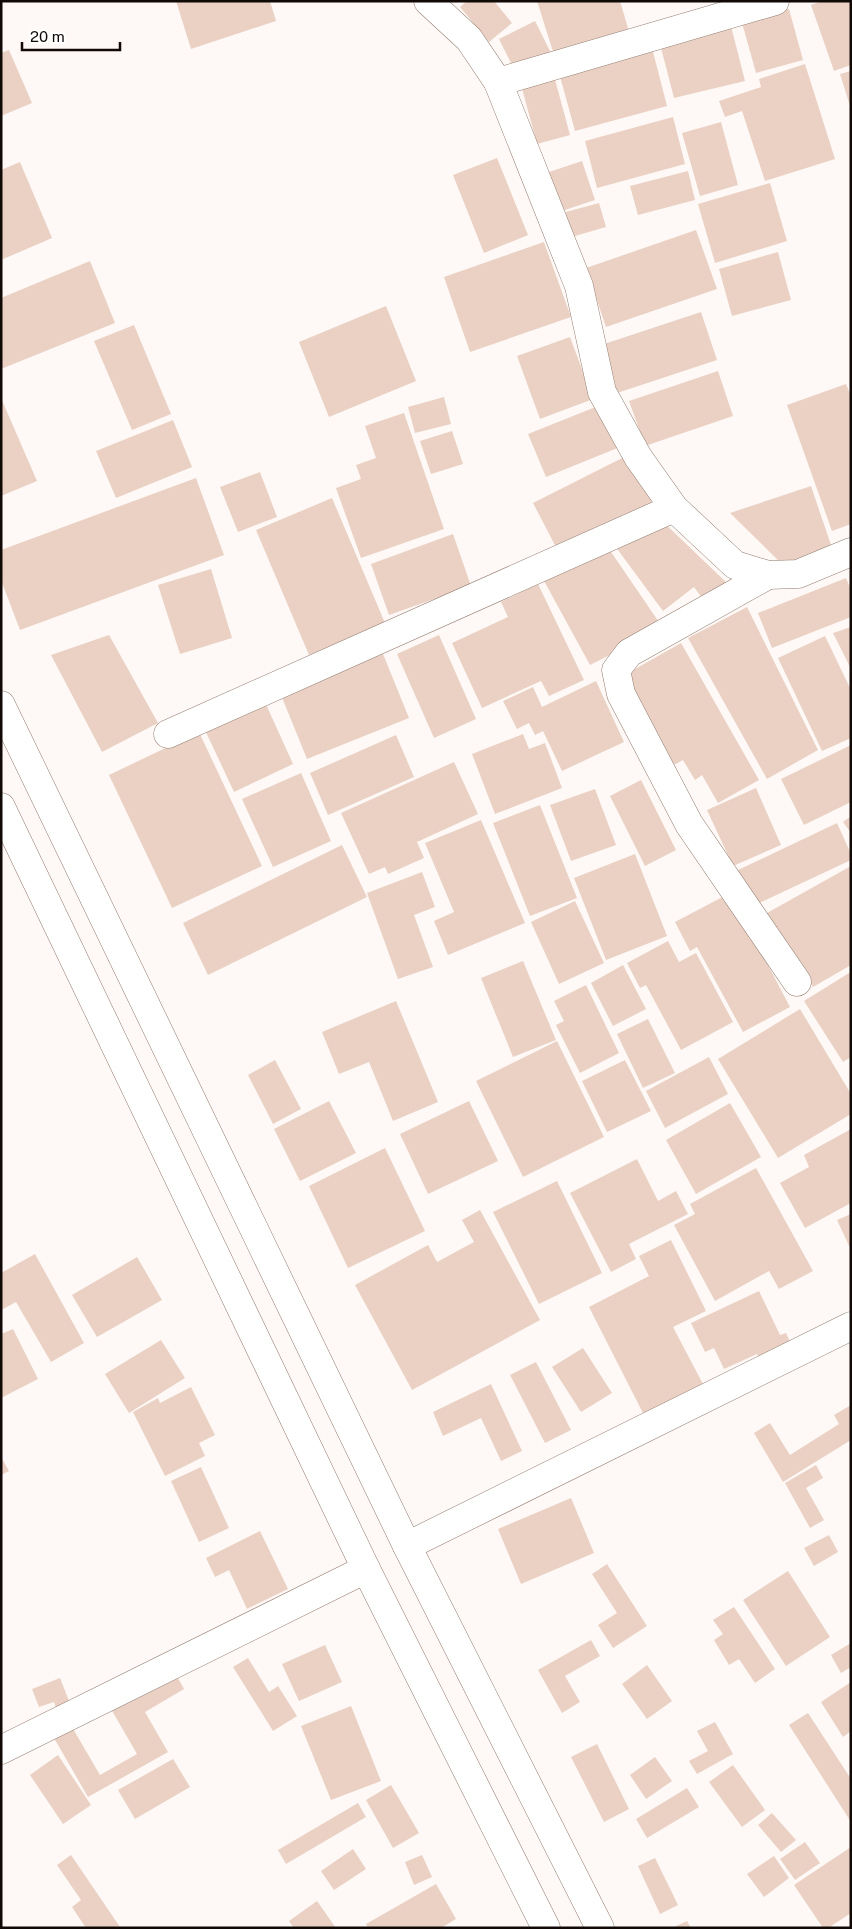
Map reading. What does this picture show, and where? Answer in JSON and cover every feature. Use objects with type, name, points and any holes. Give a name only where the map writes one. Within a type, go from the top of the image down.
[{"type":"main road","points":[[428,1],[469,39],[498,82],[579,286],[602,392],[638,458],[674,508],[735,565],[768,575],[798,574],[851,552]]},
{"type":"main road","points":[[498,82],[775,1]]},
{"type":"main road","points":[[168,734],[674,508]]},
{"type":"main road","points":[[768,575],[629,654],[616,670],[621,694],[689,824],[797,982]]},
{"type":"main road","points":[[1,705],[407,1546],[600,1928]]},
{"type":"main road","points":[[1,807],[366,1569],[546,1928]]},
{"type":"main road","points":[[407,1546],[851,1326]]},
{"type":"main road","points":[[1,1750],[366,1569]]},
{"type":"building","points":[[176,1],[270,1],[276,21],[191,49]]},
{"type":"building","points":[[467,1],[494,1],[512,23],[489,42],[460,7]]},
{"type":"building","points":[[537,1],[620,1],[630,35],[555,58]]},
{"type":"building","points":[[822,1],[851,1],[851,65],[834,71],[811,5]]},
{"type":"building","points":[[789,9],[803,60],[756,73],[742,23]]},
{"type":"building","points":[[535,21],[552,55],[516,73],[499,39]]},
{"type":"building","points":[[731,26],[745,81],[674,98],[660,44]]},
{"type":"building","points":[[651,44],[667,106],[575,131],[558,69]]},
{"type":"building","points":[[9,50],[32,103],[1,116],[1,53]]},
{"type":"building","points":[[805,64],[835,159],[765,181],[742,111],[725,117],[719,101],[761,87],[759,79]]},
{"type":"building","points":[[851,71],[851,106],[850,106],[840,74]]},
{"type":"building","points":[[553,72],[570,135],[537,144],[520,81]]},
{"type":"building","points":[[673,117],[685,164],[597,188],[585,141]]},
{"type":"building","points":[[721,122],[738,185],[700,196],[682,133]]},
{"type":"building","points":[[497,158],[528,235],[484,253],[453,175]]},
{"type":"building","points":[[582,161],[595,200],[562,211],[549,172]]},
{"type":"building","points":[[20,162],[52,238],[1,260],[1,170]]},
{"type":"building","points":[[688,171],[695,200],[638,215],[630,186]]},
{"type":"building","points":[[770,183],[787,241],[715,263],[698,204]]},
{"type":"building","points":[[599,203],[606,227],[568,238],[562,213]]},
{"type":"building","points":[[696,230],[717,289],[606,327],[586,268]]},
{"type":"building","points":[[544,242],[571,317],[470,352],[444,277]]},
{"type":"building","points":[[778,252],[791,300],[732,316],[719,269]]},
{"type":"building","points":[[90,261],[115,323],[1,369],[1,298]]},
{"type":"building","points":[[386,306],[416,381],[329,417],[299,342]]},
{"type":"building","points":[[701,312],[717,360],[614,394],[598,346]]},
{"type":"building","points":[[134,325],[171,414],[132,430],[94,341]]},
{"type":"building","points":[[570,337],[593,399],[540,419],[517,356]]},
{"type":"building","points":[[718,371],[733,416],[645,446],[629,401]]},
{"type":"building","points":[[846,384],[851,396],[851,524],[832,531],[787,405]]},
{"type":"building","points":[[444,397],[451,424],[415,433],[408,407]]},
{"type":"building","points":[[1,398],[37,481],[1,496]]},
{"type":"building","points":[[603,404],[620,447],[546,477],[528,434]]},
{"type":"building","points":[[404,413],[444,529],[361,558],[336,488],[361,479],[356,465],[376,458],[365,426]]},
{"type":"building","points":[[173,420],[192,467],[116,498],[96,451]]},
{"type":"building","points":[[452,431],[463,464],[431,474],[420,441]]},
{"type":"building","points":[[628,455],[652,502],[558,551],[533,503]]},
{"type":"building","points":[[260,472],[277,517],[238,532],[220,487]]},
{"type":"building","points":[[196,478],[224,555],[20,630],[1,580],[1,550]]},
{"type":"building","points":[[811,486],[832,548],[784,566],[730,513]]},
{"type":"building","points":[[332,498],[385,623],[309,655],[256,530]]},
{"type":"building","points":[[658,517],[729,585],[705,602],[694,587],[663,611],[615,546]]},
{"type":"building","points":[[453,534],[471,586],[389,615],[371,564]]},
{"type":"building","points":[[609,549],[663,628],[590,665],[543,579]]},
{"type":"building","points":[[211,569],[232,638],[180,654],[158,585]]},
{"type":"building","points":[[846,578],[851,590],[851,617],[772,648],[758,613]]},
{"type":"building","points":[[538,584],[584,680],[549,696],[541,681],[482,708],[452,643],[508,617],[501,602]]},
{"type":"building","points":[[747,607],[818,750],[767,779],[688,638]]},
{"type":"building","points":[[851,627],[851,669],[833,633]]},
{"type":"building","points":[[109,635],[158,723],[102,752],[51,655]]},
{"type":"building","points":[[439,635],[476,719],[434,738],[397,654]]},
{"type":"building","points":[[825,636],[851,690],[851,738],[822,751],[778,658]]},
{"type":"building","points":[[681,643],[759,780],[718,803],[702,775],[695,780],[683,760],[672,766],[621,677]]},
{"type":"building","points":[[383,654],[409,718],[307,759],[281,695]]},
{"type":"building","points":[[596,681],[624,742],[562,771],[543,731],[535,735],[529,723],[517,729],[503,701],[533,687],[542,707]]},
{"type":"building","points":[[264,700],[293,764],[234,792],[204,728]]},
{"type":"building","points":[[199,732],[262,866],[172,908],[109,775]]},
{"type":"building","points":[[523,734],[529,749],[545,743],[562,788],[495,814],[472,754]]},
{"type":"building","points":[[396,735],[414,777],[328,815],[310,773]]},
{"type":"building","points":[[851,745],[851,802],[804,825],[781,779]]},
{"type":"building","points":[[454,762],[478,814],[417,842],[424,858],[388,874],[385,867],[369,874],[341,813]]},
{"type":"building","points":[[301,773],[331,841],[273,867],[242,799]]},
{"type":"building","points":[[641,780],[676,850],[645,866],[610,796]]},
{"type":"building","points":[[756,788],[781,845],[733,866],[707,810]]},
{"type":"building","points":[[595,789],[616,845],[571,861],[550,805]]},
{"type":"building","points":[[540,805],[577,898],[530,916],[493,823]]},
{"type":"building","points":[[851,816],[851,833],[843,822]]},
{"type":"building","points":[[481,820],[525,923],[448,955],[434,921],[454,912],[425,843]]},
{"type":"building","points":[[837,823],[851,854],[851,860],[753,906],[736,871]]},
{"type":"building","points":[[342,845],[367,897],[208,975],[183,923]]},
{"type":"building","points":[[635,854],[667,936],[606,960],[574,878]]},
{"type":"building","points":[[851,866],[851,965],[813,987],[767,913]]},
{"type":"building","points":[[422,872],[435,907],[414,915],[433,967],[398,979],[367,893]]},
{"type":"building","points":[[730,893],[790,1007],[743,1032],[697,947],[690,951],[675,922]]},
{"type":"building","points":[[575,901],[604,963],[559,984],[531,922]]},
{"type":"building","points":[[668,941],[679,962],[696,953],[733,1022],[681,1050],[646,985],[640,988],[627,963]]},
{"type":"building","points":[[523,961],[556,1040],[513,1057],[481,978]]},
{"type":"building","points":[[623,965],[646,1009],[613,1026],[591,983]]},
{"type":"building","points":[[849,973],[851,976],[851,1057],[843,1062],[804,1001]]},
{"type":"building","points":[[586,985],[619,1053],[580,1073],[556,1025],[564,1021],[554,1001]]},
{"type":"building","points":[[396,1001],[438,1102],[393,1121],[369,1062],[339,1074],[322,1032]]},
{"type":"building","points":[[800,1009],[851,1094],[851,1114],[778,1158],[718,1059]]},
{"type":"building","points":[[648,1019],[675,1073],[643,1088],[617,1034]]},
{"type":"building","points":[[557,1041],[604,1137],[523,1177],[476,1081]]},
{"type":"building","points":[[709,1057],[728,1094],[665,1128],[646,1091]]},
{"type":"building","points":[[275,1060],[301,1109],[273,1124],[248,1075]]},
{"type":"building","points":[[625,1060],[651,1111],[607,1132],[582,1081]]},
{"type":"building","points":[[329,1101],[356,1153],[300,1181],[274,1129]]},
{"type":"building","points":[[469,1101],[498,1161],[428,1194],[400,1134]]},
{"type":"building","points":[[730,1103],[761,1157],[696,1194],[666,1140]]},
{"type":"building","points":[[851,1129],[851,1203],[805,1228],[780,1183],[809,1167],[804,1155]]},
{"type":"building","points":[[385,1148],[425,1231],[348,1268],[309,1186]]},
{"type":"building","points":[[637,1159],[658,1201],[676,1191],[688,1214],[629,1244],[636,1259],[611,1272],[570,1193]]},
{"type":"building","points":[[756,1168],[813,1271],[779,1289],[769,1271],[715,1301],[674,1225],[695,1214],[690,1204]]},
{"type":"building","points":[[557,1181],[602,1273],[539,1304],[493,1212]]},
{"type":"building","points":[[480,1210],[540,1320],[412,1390],[355,1285],[428,1245],[437,1262],[474,1242],[462,1220]]},
{"type":"building","points":[[851,1214],[851,1250],[837,1220]]},
{"type":"building","points":[[671,1240],[706,1311],[673,1327],[704,1386],[645,1417],[589,1307],[649,1276],[639,1256]]},
{"type":"building","points":[[35,1254],[84,1343],[51,1362],[16,1302],[1,1310],[1,1273]]},
{"type":"building","points":[[137,1257],[162,1300],[97,1337],[72,1295]]},
{"type":"building","points":[[759,1291],[780,1335],[786,1333],[795,1352],[763,1367],[757,1354],[724,1369],[714,1348],[705,1352],[691,1323]]},
{"type":"building","points":[[13,1329],[38,1379],[1,1398],[1,1334]]},
{"type":"building","points":[[161,1340],[185,1378],[129,1413],[105,1374]]},
{"type":"building","points":[[583,1348],[612,1393],[581,1412],[552,1367]]},
{"type":"building","points":[[536,1362],[571,1430],[545,1443],[510,1375]]},
{"type":"building","points":[[491,1384],[522,1451],[501,1461],[481,1418],[443,1436],[433,1412]]},
{"type":"building","points":[[191,1387],[215,1435],[199,1443],[205,1456],[165,1476],[133,1412],[158,1398],[160,1403]]},
{"type":"building","points":[[851,1405],[851,1440],[783,1482],[754,1433],[770,1423],[790,1455],[839,1424],[834,1415]]},
{"type":"building","points":[[1,1457],[9,1471],[1,1475]]},
{"type":"building","points":[[816,1465],[823,1478],[806,1488],[824,1520],[810,1528],[785,1483]]},
{"type":"building","points":[[201,1467],[229,1528],[199,1542],[171,1481]]},
{"type":"building","points":[[571,1498],[594,1553],[521,1584],[498,1529]]},
{"type":"building","points":[[260,1531],[288,1589],[247,1609],[229,1570],[215,1577],[206,1558]]},
{"type":"building","points":[[829,1535],[838,1552],[814,1566],[804,1548]]},
{"type":"building","points":[[607,1564],[647,1626],[613,1648],[598,1625],[617,1613],[592,1574]]},
{"type":"building","points":[[788,1571],[830,1637],[786,1666],[743,1600]]},
{"type":"building","points":[[734,1607],[775,1669],[755,1683],[739,1659],[729,1665],[714,1640],[723,1634],[713,1620]]},
{"type":"building","points":[[591,1640],[600,1656],[565,1676],[580,1702],[562,1713],[538,1670]]},
{"type":"building","points":[[851,1643],[851,1667],[841,1673],[831,1655]]},
{"type":"building","points":[[325,1645],[342,1682],[299,1701],[282,1664]]},
{"type":"building","points":[[248,1658],[269,1692],[278,1686],[297,1716],[273,1731],[233,1667]]},
{"type":"building","points":[[647,1665],[672,1701],[647,1719],[622,1684]]},
{"type":"building","points":[[175,1673],[184,1689],[145,1712],[168,1752],[88,1797],[54,1738],[72,1727],[100,1775],[137,1754],[111,1709]]},
{"type":"building","points":[[60,1678],[71,1706],[57,1711],[54,1702],[39,1707],[32,1689]]},
{"type":"building","points":[[851,1682],[851,1731],[843,1737],[821,1702]]},
{"type":"building","points":[[351,1706],[381,1781],[331,1800],[301,1726]]},
{"type":"building","points":[[808,1713],[851,1779],[851,1822],[789,1725]]},
{"type":"building","points":[[715,1722],[733,1754],[697,1774],[689,1761],[708,1751],[697,1731]]},
{"type":"building","points":[[597,1744],[629,1809],[604,1822],[571,1757]]},
{"type":"building","points":[[58,1755],[91,1805],[63,1824],[30,1775]]},
{"type":"building","points":[[655,1757],[672,1781],[646,1799],[630,1775]]},
{"type":"building","points":[[173,1759],[190,1787],[135,1819],[118,1790]]},
{"type":"building","points":[[733,1765],[765,1810],[742,1827],[709,1782]]},
{"type":"building","points":[[391,1785],[419,1833],[393,1848],[366,1800]]},
{"type":"building","points":[[687,1788],[699,1807],[647,1838],[636,1819]]},
{"type":"building","points":[[358,1803],[366,1817],[286,1864],[278,1850]]},
{"type":"building","points":[[772,1813],[796,1840],[781,1852],[758,1825]]},
{"type":"building","points":[[805,1842],[820,1863],[795,1880],[780,1859]]},
{"type":"building","points":[[851,1847],[851,1913],[828,1928],[823,1928],[794,1885]]},
{"type":"building","points":[[353,1849],[366,1869],[334,1890],[321,1871]]},
{"type":"building","points":[[71,1855],[120,1927],[86,1928],[72,1907],[81,1900],[57,1865]]},
{"type":"building","points":[[422,1855],[432,1877],[414,1885],[405,1862]]},
{"type":"building","points":[[774,1856],[789,1878],[764,1897],[747,1874]]},
{"type":"building","points":[[655,1858],[678,1905],[660,1914],[638,1866]]},
{"type":"building","points":[[436,1884],[456,1919],[441,1928],[368,1928],[366,1924]]},
{"type":"building","points":[[317,1901],[336,1928],[294,1928],[289,1921]]},
{"type":"building","points":[[687,1921],[691,1928],[672,1928]]}]
